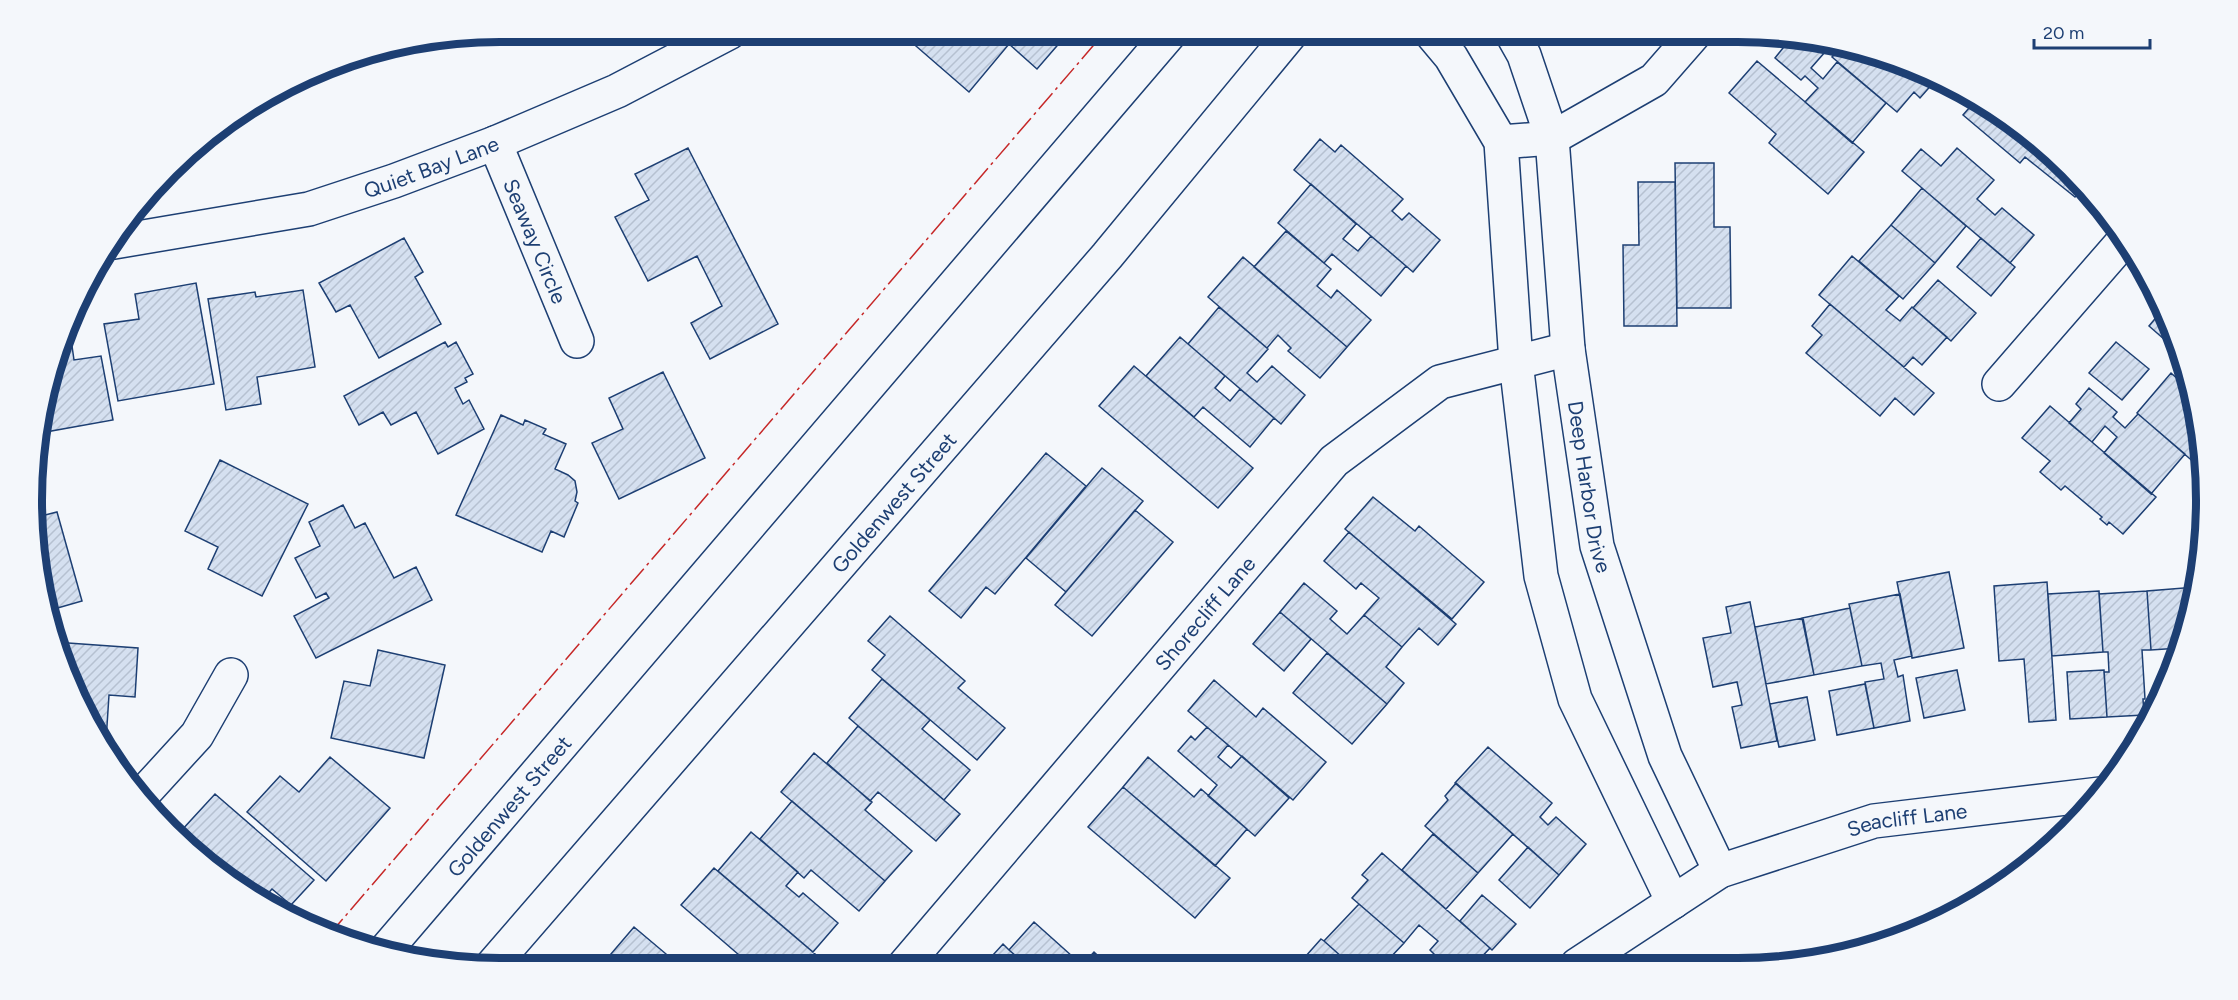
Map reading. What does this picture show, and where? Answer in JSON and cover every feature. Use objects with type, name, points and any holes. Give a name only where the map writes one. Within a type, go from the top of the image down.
[{"type":"street","name":"Quiet Bay Lane","points":[[123,240],[309,209],[495,143],[616,91],[711,42]]},
{"type":"street","name":"Goldenwest Street","points":[[391,944],[1162,42]]},
{"type":"street","name":"Goldenwest Street","points":[[499,958],[1107,256],[1284,42]]},
{"type":"street","points":[[1438,42],[1450,57],[1501,142],[1516,362],[1541,576],[1575,699],[1673,902]]},
{"type":"street","name":"Deep Harbor Drive","points":[[1517,42],[1524,55],[1552,138],[1568,349],[1597,546],[1665,756],[1720,871]]},
{"type":"street","points":[[1501,142],[1552,138],[1654,80],[1687,42]]},
{"type":"street","name":"Seaway Circle","points":[[495,143],[577,340]]},
{"type":"street","points":[[1999,384],[2119,246]]},
{"type":"street","name":"Shorecliff Lane","points":[[911,958],[1334,461],[1440,382],[1568,349]]},
{"type":"street","points":[[146,790],[197,735],[231,675]]},
{"type":"street","name":"Seacliff Lane","points":[[1720,871],[1874,821],[2087,796]]},
{"type":"street","points":[[1588,958],[1720,871]]},
{"type":"building","points":[[911,42],[1060,42],[1037,69],[1009,44],[969,92]]},
{"type":"building","points":[[1786,45],[1823,50],[1825,52],[1811,68],[1823,79],[1837,62],[1886,103],[1852,143],[1805,102],[1818,88],[1805,76],[1801,80],[1775,58]]},
{"type":"building","points":[[1836,53],[1857,58],[1885,66],[1931,85],[1920,98],[1914,92],[1897,112],[1832,57]]},
{"type":"building","points":[[1757,61],[1864,152],[1828,194],[1769,143],[1776,134],[1729,93]]},
{"type":"building","points":[[1971,106],[1992,119],[2040,156],[2078,194],[2075,197],[2025,157],[2020,163],[1963,115]]},
{"type":"building","points":[[1320,139],[1335,152],[1341,145],[1403,199],[1392,211],[1402,220],[1409,213],[1440,240],[1413,272],[1294,170]]},
{"type":"building","points":[[688,148],[778,324],[710,359],[691,323],[722,306],[697,256],[648,281],[615,217],[649,200],[635,174]]},
{"type":"building","points":[[1957,148],[1994,180],[1977,199],[1995,215],[2002,208],[2034,235],[2010,263],[1902,171],[1921,149],[1941,166]]},
{"type":"building","points":[[1675,163],[1714,163],[1714,227],[1730,227],[1731,308],[1677,308]]},
{"type":"building","points":[[1638,182],[1675,182],[1677,326],[1624,326],[1623,245],[1639,245]]},
{"type":"building","points":[[1311,184],[1356,224],[1343,239],[1358,251],[1371,236],[1406,266],[1381,296],[1332,254],[1324,263],[1278,223]]},
{"type":"building","points":[[1922,188],[1966,226],[1935,263],[1891,225]]},
{"type":"building","points":[[1891,225],[1935,263],[1903,299],[1859,261]]},
{"type":"building","points":[[1286,231],[1331,269],[1317,286],[1331,298],[1337,290],[1371,320],[1347,347],[1254,267]]},
{"type":"building","points":[[404,238],[423,272],[415,277],[441,324],[379,358],[350,305],[336,312],[319,283]]},
{"type":"building","points":[[1981,238],[2015,267],[1991,296],[1957,267]]},
{"type":"building","points":[[1852,256],[1899,296],[1886,310],[1900,321],[1912,307],[1947,337],[1922,365],[1913,357],[1904,367],[1819,295]]},
{"type":"building","points":[[1243,257],[1347,347],[1320,378],[1288,351],[1291,348],[1278,335],[1267,348],[1208,297]]},
{"type":"building","points":[[1938,280],[1976,313],[1951,341],[1913,308]]},
{"type":"building","points":[[196,283],[214,384],[118,401],[104,324],[139,319],[135,294]]},
{"type":"building","points":[[303,290],[315,367],[257,377],[261,404],[226,410],[208,299],[255,292],[256,297]]},
{"type":"building","points":[[1830,304],[1934,393],[1914,415],[1895,398],[1880,416],[1806,353],[1822,335],[1812,326]]},
{"type":"building","points":[[1219,307],[1268,349],[1247,373],[1257,382],[1272,366],[1305,395],[1281,424],[1188,344]]},
{"type":"building","points":[[2157,316],[2168,343],[2149,326]]},
{"type":"building","points":[[1180,337],[1225,376],[1215,388],[1230,401],[1240,389],[1274,418],[1250,447],[1203,407],[1194,417],[1146,376]]},
{"type":"building","points":[[71,340],[74,360],[101,356],[113,420],[47,432],[58,381]]},
{"type":"building","points":[[445,342],[448,347],[456,342],[473,374],[465,378],[467,382],[455,388],[463,404],[469,400],[484,429],[438,454],[416,412],[391,425],[383,412],[359,425],[344,396]]},
{"type":"building","points":[[2116,342],[2149,369],[2122,400],[2089,373]]},
{"type":"building","points":[[1134,366],[1253,468],[1218,508],[1099,406]]},
{"type":"building","points":[[663,372],[705,458],[619,499],[592,443],[623,429],[609,398]]},
{"type":"building","points":[[2171,373],[2180,381],[2194,463],[2137,413]]},
{"type":"building","points":[[2089,388],[2117,412],[2113,417],[2125,428],[2138,414],[2185,454],[2151,494],[2104,453],[2117,437],[2105,426],[2092,442],[2069,423],[2081,409],[2076,404]]},
{"type":"building","points":[[2050,406],[2156,497],[2123,534],[2109,522],[2107,525],[2100,519],[2102,517],[2065,486],[2061,490],[2040,472],[2050,461],[2022,438]]},
{"type":"building","points":[[501,415],[523,425],[525,420],[546,429],[543,434],[566,444],[555,469],[575,481],[577,492],[575,501],[578,503],[564,537],[551,531],[542,552],[456,515]]},
{"type":"building","points":[[1046,453],[1086,486],[995,594],[986,587],[961,618],[929,591]]},
{"type":"building","points":[[220,460],[308,504],[262,596],[208,569],[218,547],[185,531]]},
{"type":"building","points":[[1102,468],[1143,501],[1066,592],[1026,558]]},
{"type":"building","points":[[1373,497],[1415,531],[1419,526],[1484,582],[1452,619],[1345,529]]},
{"type":"building","points":[[343,505],[355,528],[365,523],[394,578],[416,567],[432,600],[316,658],[294,616],[329,598],[326,593],[316,598],[295,558],[320,546],[309,522]]},
{"type":"building","points":[[1135,510],[1173,542],[1092,636],[1055,605]]},
{"type":"building","points":[[57,512],[82,601],[56,609],[46,560],[43,516]]},
{"type":"building","points":[[1349,532],[1456,624],[1438,645],[1419,628],[1402,647],[1364,615],[1379,598],[1361,583],[1356,589],[1324,561]]},
{"type":"building","points":[[1949,572],[1964,648],[1912,658],[1897,582]]},
{"type":"building","points":[[2047,582],[2056,720],[2029,722],[2024,659],[1999,661],[1994,586]]},
{"type":"building","points":[[1304,583],[1337,611],[1330,619],[1347,634],[1364,615],[1402,647],[1386,667],[1404,683],[1387,704],[1280,612]]},
{"type":"building","points":[[2187,588],[2171,649],[2151,650],[2147,591]]},
{"type":"building","points":[[2099,591],[2103,652],[2052,656],[2048,594]]},
{"type":"building","points":[[2147,591],[2151,650],[2142,650],[2145,699],[2143,699],[2142,715],[2107,717],[2104,672],[2109,672],[2108,652],[2103,652],[2099,594]]},
{"type":"building","points":[[1900,594],[1912,656],[1894,660],[1898,677],[1903,675],[1910,721],[1874,728],[1865,682],[1884,679],[1881,663],[1862,666],[1849,604]]},
{"type":"building","points":[[1750,602],[1777,741],[1741,748],[1732,707],[1742,705],[1737,682],[1713,687],[1703,638],[1731,633],[1726,607]]},
{"type":"building","points":[[1850,608],[1862,666],[1814,675],[1802,618]]},
{"type":"building","points":[[1280,612],[1311,639],[1284,671],[1253,644]]},
{"type":"building","points":[[890,616],[965,681],[958,688],[1005,728],[977,760],[872,670],[885,655],[868,641]]},
{"type":"building","points":[[1803,618],[1814,675],[1766,684],[1755,627]]},
{"type":"building","points":[[65,643],[138,648],[135,697],[109,695],[106,734],[89,703]]},
{"type":"building","points":[[378,650],[445,665],[424,758],[331,738],[344,681],[370,686]]},
{"type":"building","points":[[1327,653],[1387,704],[1352,744],[1293,693]]},
{"type":"building","points":[[1957,670],[1965,710],[1924,718],[1916,678]]},
{"type":"building","points":[[2104,670],[2107,717],[2070,719],[2067,672]]},
{"type":"building","points":[[882,679],[930,720],[922,729],[970,770],[944,800],[849,718]]},
{"type":"building","points":[[1214,680],[1256,717],[1263,708],[1326,762],[1293,800],[1188,711]]},
{"type":"building","points":[[1865,684],[1874,728],[1837,735],[1829,691]]},
{"type":"building","points":[[1807,697],[1815,740],[1779,747],[1770,704]]},
{"type":"building","points":[[858,726],[960,814],[936,841],[878,792],[870,801],[827,763]]},
{"type":"building","points":[[1207,727],[1228,745],[1218,757],[1231,768],[1242,756],[1289,798],[1255,836],[1208,796],[1217,785],[1178,751],[1191,736],[1195,740]]},
{"type":"building","points":[[1488,747],[1552,803],[1540,817],[1548,825],[1556,817],[1586,844],[1559,875],[1455,783]]},
{"type":"building","points":[[814,753],[872,802],[865,810],[912,851],[885,881],[781,792]]},
{"type":"building","points":[[330,757],[390,808],[326,881],[247,812],[280,776],[299,792]]},
{"type":"building","points":[[1148,757],[1194,797],[1201,789],[1247,829],[1215,866],[1123,787]]},
{"type":"building","points":[[1456,783],[1513,834],[1478,873],[1425,826],[1448,800],[1445,796]]},
{"type":"building","points":[[1123,787],[1230,878],[1195,918],[1088,827]]},
{"type":"building","points":[[215,794],[314,880],[291,905],[272,889],[267,895],[246,881],[182,830]]},
{"type":"building","points":[[792,801],[885,881],[859,911],[811,870],[804,878],[760,839]]},
{"type":"building","points":[[751,832],[798,872],[786,886],[799,897],[803,893],[838,923],[813,952],[718,871]]},
{"type":"building","points":[[1433,834],[1478,873],[1446,909],[1402,870]]},
{"type":"building","points":[[1528,847],[1559,875],[1530,908],[1499,880]]},
{"type":"building","points":[[1382,853],[1490,948],[1481,958],[1438,958],[1430,950],[1438,941],[1419,925],[1404,943],[1352,898],[1368,880],[1362,875]]},
{"type":"building","points":[[714,868],[820,958],[752,958],[750,956],[743,958],[681,905]]},
{"type":"building","points":[[1482,895],[1516,924],[1492,950],[1460,921]]},
{"type":"building","points":[[1359,904],[1404,943],[1390,958],[1343,958],[1324,941]]},
{"type":"building","points":[[1034,922],[1074,958],[1018,958],[1009,950]]},
{"type":"building","points":[[634,927],[671,958],[608,958]]},
{"type":"building","points":[[1321,939],[1343,958],[1304,958]]},
{"type":"building","points":[[1003,944],[1018,958],[990,958]]},
{"type":"building","points":[[1094,952],[1100,958],[1088,958]]},
{"type":"power","points":[[336,927],[1096,42]]}]
